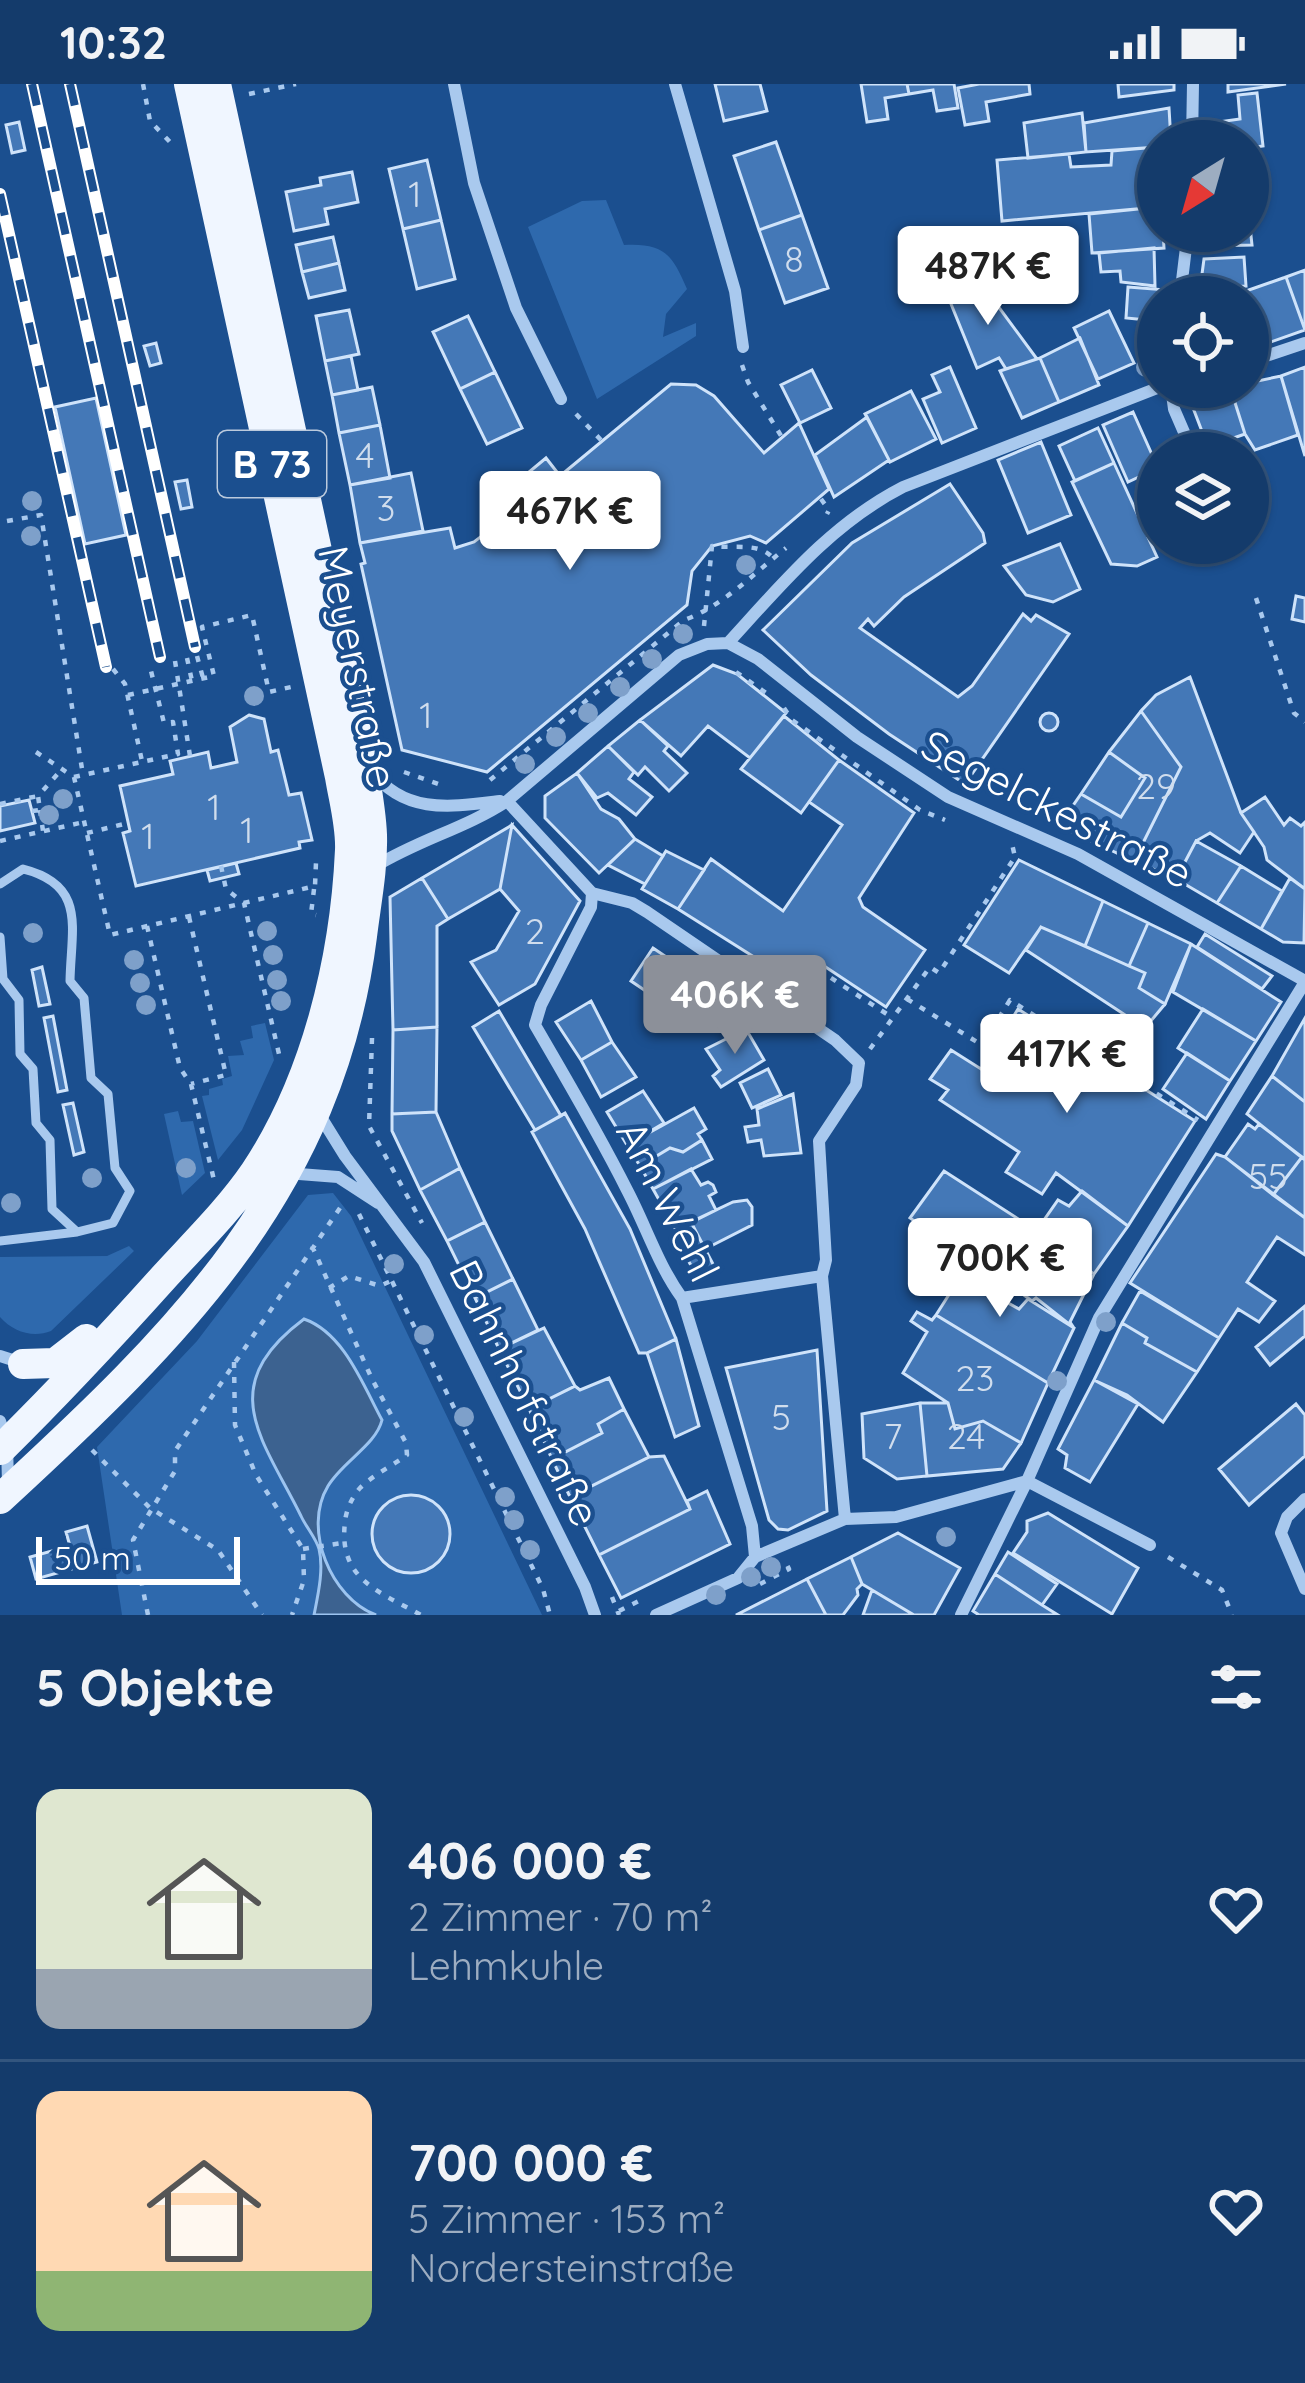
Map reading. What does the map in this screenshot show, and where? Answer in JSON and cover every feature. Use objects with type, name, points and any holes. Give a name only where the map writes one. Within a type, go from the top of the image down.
[{"type":"main road","name":"Meyerstraße","points":[[189,84],[333,741],[353,858]]},
{"type":"main road","name":"Meyerstraße","points":[[228,90],[362,754],[353,858]]},
{"type":"main road","name":"B 73","points":[[3,1492],[141,1365],[216,1280],[285,1173],[317,1110],[354,999],[353,858]]},
{"type":"main road","name":"B 73","points":[[2,1438],[230,1204],[255,1172],[290,1109],[330,993],[353,858]]},
{"type":"main road","name":"B 73","points":[[12,1360],[55,1363],[68,1356],[182,1239],[230,1204]]},
{"type":"street","points":[[454,84],[474,183],[516,308],[561,399]]},
{"type":"street","points":[[675,84],[735,291],[743,347]]},
{"type":"street","points":[[1192,120],[1193,84]]},
{"type":"street","points":[[1269,355],[1305,343]]},
{"type":"street","points":[[353,858],[403,849],[507,801],[679,655],[707,644],[728,643],[819,544],[855,514],[903,487],[1137,396]]},
{"type":"street","name":"Segelckestraße","points":[[728,643],[758,659],[893,763],[966,807],[1078,854],[1305,982]]},
{"type":"street","points":[[362,754],[375,776],[408,800],[440,808],[507,801]]},
{"type":"street","points":[[507,801],[592,893],[632,903],[647,912],[835,1040],[859,1063],[856,1085],[819,1141],[826,1260],[822,1276],[844,1519]]},
{"type":"street","name":"Am Wehl","points":[[592,893],[591,907],[541,1005],[536,1025],[682,1298],[752,1526],[755,1557]]},
{"type":"street","points":[[962,1615],[1028,1481],[1099,1318],[1305,982]]},
{"type":"street","name":"Bahnhofstraße","points":[[317,1110],[424,1262],[595,1615]]},
{"type":"street","name":"Bahnhofstraße","points":[[285,1173],[338,1177],[383,1208]]},
{"type":"street","points":[[682,1298],[822,1276]]},
{"type":"street","name":"B 73","points":[[2,1438],[3,1492]]},
{"type":"street","points":[[656,1615],[738,1578],[755,1557],[844,1519],[896,1517],[1028,1481],[1150,1545]]},
{"type":"street","points":[[1303,1501],[1287,1517],[1281,1533],[1305,1589]]},
{"type":"lane","points":[[0,884],[23,869],[39,873],[66,891],[71,909],[70,982],[84,998],[91,1078],[108,1094],[115,1168],[130,1191],[113,1222],[77,1232],[0,1240]]},
{"type":"lane","points":[[0,937],[3,979],[19,1000],[20,1054],[33,1069],[36,1123],[50,1139],[52,1209],[77,1232]]},
{"type":"path","points":[[143,84],[150,121],[170,142]]},
{"type":"path","points":[[228,90],[296,84]]},
{"type":"path","points":[[743,347],[741,362],[748,382],[783,439]]},
{"type":"path","points":[[561,399],[601,440]]},
{"type":"path","points":[[7,521],[41,515],[83,775]]},
{"type":"path","points":[[477,786],[490,781],[684,620],[702,616],[791,545]]},
{"type":"path","points":[[702,616],[712,546],[767,551],[773,558]]},
{"type":"path","points":[[1256,598],[1294,712],[1305,722]]},
{"type":"path","points":[[128,695],[214,676],[202,627],[252,615],[269,692],[297,686]]},
{"type":"path","points":[[197,656],[203,678]]},
{"type":"path","points":[[187,658],[192,680]]},
{"type":"path","points":[[74,777],[190,754],[175,661]]},
{"type":"path","points":[[149,663],[164,723],[173,722],[179,757]]},
{"type":"path","points":[[113,669],[125,684],[142,761]]},
{"type":"path","points":[[36,752],[74,777],[110,934],[314,886],[316,862],[353,858]]},
{"type":"path","points":[[44,831],[36,811],[38,796],[62,769]]},
{"type":"path","points":[[413,776],[452,787]]},
{"type":"path","points":[[0,804],[38,796]]},
{"type":"path","points":[[0,841],[84,821]]},
{"type":"path","points":[[859,1063],[930,967],[939,973],[1015,857],[1007,821]]},
{"type":"path","points":[[87,833],[128,824]]},
{"type":"path","points":[[221,866],[226,889],[244,903],[283,1072]]},
{"type":"path","points":[[188,915],[226,1076],[191,1084]]},
{"type":"path","points":[[146,924],[180,1068],[191,1084],[214,1180],[224,1172]]},
{"type":"path","points":[[782,980],[800,992],[817,969],[893,1018]]},
{"type":"path","points":[[907,999],[982,1045],[1010,1000],[1213,1130]]},
{"type":"path","points":[[369,1126],[372,1030]]},
{"type":"path","points":[[148,1615],[133,1540],[175,1471],[176,1451],[348,1198],[393,1280],[543,1589],[550,1615]]},
{"type":"path","points":[[312,1246],[406,1443],[406,1455],[358,1490],[346,1512],[342,1543],[349,1566],[369,1586],[421,1615]]},
{"type":"path","points":[[329,1288],[350,1276],[380,1286],[393,1280]]},
{"type":"path","points":[[234,1362],[235,1425],[256,1475],[302,1549],[304,1580],[292,1615]]},
{"type":"path","points":[[86,1445],[150,1508],[218,1550],[262,1615]]},
{"type":"path","points":[[302,1549],[342,1543]]},
{"type":"path","points":[[1150,1545],[1222,1590],[1232,1615]]},
{"type":"shaded area","points":[[606,200],[624,245],[649,246],[665,253],[687,289],[666,314],[663,337],[696,323],[696,336],[597,399],[528,227],[582,201]]},
{"type":"shaded area","points":[[265,1023],[274,1060],[242,1130],[218,1160],[202,1096],[232,1076],[228,1056],[244,1055],[240,1041],[253,1038],[251,1026]]},
{"type":"shaded area","points":[[178,1111],[181,1122],[193,1121],[205,1173],[182,1195],[164,1114]]},
{"type":"shaded area","points":[[333,1193],[351,1216],[542,1615],[122,1615],[97,1447],[197,1341],[308,1195]]},
{"type":"shaded area","points":[[129,1246],[134,1251],[51,1331],[24,1332],[0,1317],[0,1257],[107,1256]]},
{"type":"shaded area","points":[[304,1319],[341,1348],[382,1420],[373,1437],[328,1486],[318,1522],[325,1560],[334,1578],[346,1594],[376,1615],[314,1615],[321,1573],[319,1549],[261,1438],[254,1414],[253,1391],[260,1368],[276,1344]]},
{"type":"building","points":[[715,84],[760,84],[767,111],[724,121]]},
{"type":"building","points":[[861,84],[907,84],[909,94],[885,98],[888,119],[867,122]]},
{"type":"building","points":[[907,84],[954,84],[958,108],[937,111],[933,90],[909,94]]},
{"type":"building","points":[[1029,84],[1030,94],[986,102],[989,121],[965,125],[958,88]]},
{"type":"building","points":[[1118,84],[1174,84],[1174,90],[1119,97]]},
{"type":"building","points":[[1228,84],[1286,84],[1228,92]]},
{"type":"building","points":[[1257,93],[1260,120],[1233,120],[1240,119],[1238,95]]},
{"type":"building","points":[[1169,108],[1170,120],[1137,120],[1137,148],[1086,152],[1084,123]]},
{"type":"building","points":[[1082,113],[1086,152],[1028,158],[1024,123]]},
{"type":"building","points":[[19,122],[25,150],[12,153],[6,125]]},
{"type":"building","points":[[776,142],[802,215],[759,230],[734,156]]},
{"type":"building","points":[[1137,149],[1137,209],[1002,221],[997,160],[1069,154],[1071,167],[1111,165],[1112,151]]},
{"type":"building","points":[[427,160],[441,220],[403,229],[389,169]]},
{"type":"building","points":[[352,172],[358,202],[325,209],[328,224],[294,231],[286,192]]},
{"type":"building","points":[[1137,209],[1137,250],[1092,253],[1089,214]]},
{"type":"building","points":[[802,215],[828,288],[785,303],[759,230]]},
{"type":"building","points":[[441,220],[455,279],[417,289],[403,229]]},
{"type":"building","points":[[333,237],[339,263],[302,272],[296,245]]},
{"type":"building","points":[[1154,252],[1155,276],[1137,276],[1137,284],[1121,282],[1120,271],[1101,272],[1099,253]]},
{"type":"building","points":[[1244,257],[1245,276],[1202,276],[1204,259]]},
{"type":"building","points":[[339,263],[345,290],[309,298],[302,272]]},
{"type":"building","points":[[1305,270],[1305,330],[1286,277]]},
{"type":"building","points":[[1286,277],[1305,330],[1269,343],[1269,283]]},
{"type":"building","points":[[978,279],[1037,359],[1006,369],[999,358],[977,368],[949,299],[954,291]]},
{"type":"building","points":[[1128,287],[1137,288],[1137,319],[1126,318]]},
{"type":"building","points":[[349,310],[359,354],[325,361],[316,316]]},
{"type":"building","points":[[1109,311],[1134,363],[1098,379],[1074,328]]},
{"type":"building","points":[[468,316],[495,372],[460,389],[433,332]]},
{"type":"building","points":[[1080,338],[1099,385],[1059,402],[1040,358]]},
{"type":"building","points":[[156,343],[161,363],[150,366],[144,346]]},
{"type":"building","points":[[351,356],[358,390],[332,395],[325,361]]},
{"type":"building","points":[[1040,358],[1059,402],[1022,418],[1000,371]]},
{"type":"building","points":[[950,367],[976,428],[942,443],[923,399],[940,392],[932,375]]},
{"type":"building","points":[[1305,367],[1305,456],[1281,376]]},
{"type":"building","points":[[812,370],[831,408],[800,423],[781,385]]},
{"type":"building","points":[[495,372],[522,428],[487,444],[460,389]]},
{"type":"building","points":[[1281,376],[1298,435],[1269,445],[1269,432],[1244,432],[1237,408],[1269,408],[1269,379]]},
{"type":"building","points":[[671,384],[696,385],[714,396],[764,453],[799,423],[829,489],[766,543],[750,536],[712,546],[692,571],[687,605],[487,772],[402,750],[360,543],[450,528],[455,548],[474,542],[495,526],[482,511],[546,458],[560,476]]},
{"type":"building","points":[[372,387],[380,425],[339,433],[332,395]]},
{"type":"building","points":[[911,391],[936,439],[890,462],[865,414]]},
{"type":"building","points":[[96,398],[126,535],[85,544],[55,407]]},
{"type":"building","points":[[1193,408],[1237,408],[1244,432],[1202,432]]},
{"type":"building","points":[[1133,412],[1142,432],[1137,432],[1137,478],[1128,482],[1103,425]]},
{"type":"building","points":[[867,417],[889,460],[834,497],[815,455]]},
{"type":"building","points":[[380,425],[390,478],[350,485],[339,433]]},
{"type":"building","points":[[1098,428],[1114,463],[1075,481],[1059,446]]},
{"type":"building","points":[[1041,442],[1071,515],[1028,533],[998,460]]},
{"type":"building","points":[[1114,463],[1137,513],[1137,564],[1141,564],[1137,566],[1111,564],[1072,482]]},
{"type":"building","points":[[411,473],[423,531],[360,543],[350,485]]},
{"type":"building","points":[[187,480],[192,507],[181,509],[175,482]]},
{"type":"building","points":[[950,484],[985,543],[904,597],[874,626],[868,619],[860,628],[958,697],[972,686],[1023,614],[1031,621],[1036,615],[1069,634],[965,784],[811,675],[763,630],[852,543]]},
{"type":"building","points":[[1060,544],[1080,589],[1053,602],[1026,595],[1004,566]]},
{"type":"building","points":[[1296,596],[1305,598],[1305,622],[1292,619]]},
{"type":"building","points":[[713,665],[737,674],[786,713],[750,758],[708,726],[681,756],[640,720]]},
{"type":"building","points":[[1190,677],[1241,813],[1254,832],[1240,853],[1210,833],[1196,841],[1176,879],[1134,861],[1181,767],[1141,711],[1156,695]]},
{"type":"building","points":[[1141,711],[1181,767],[1134,861],[1059,826],[1081,794],[1121,817],[1145,778],[1109,752]]},
{"type":"building","points":[[1049,713],[1058,722],[1049,731],[1040,722]]},
{"type":"building","points":[[249,715],[264,719],[271,752],[278,750],[289,795],[301,793],[312,840],[299,842],[300,848],[136,886],[123,833],[130,831],[120,786],[173,774],[170,761],[208,752],[211,768],[237,762],[230,727]]},
{"type":"building","points":[[784,716],[839,760],[801,813],[741,769]]},
{"type":"building","points":[[640,720],[668,746],[664,751],[687,773],[669,791],[645,767],[638,775],[608,746]]},
{"type":"building","points":[[608,746],[634,772],[629,779],[652,797],[636,815],[608,793],[597,798],[577,773]]},
{"type":"building","points":[[1109,752],[1145,778],[1121,817],[1081,794]]},
{"type":"building","points":[[839,760],[914,813],[859,898],[863,907],[925,950],[886,1007],[818,962],[797,984],[678,909],[711,859],[783,911],[842,825],[809,802]]},
{"type":"building","points":[[577,773],[601,809],[619,819],[635,839],[599,873],[545,818],[545,796]]},
{"type":"building","points":[[1265,797],[1284,825],[1290,818],[1301,826],[1305,822],[1305,889],[1267,860],[1264,847],[1241,813]]},
{"type":"building","points":[[29,800],[35,823],[0,831],[0,806]]},
{"type":"building","points":[[512,825],[580,901],[535,984],[499,1005],[471,962],[496,950],[519,911],[500,889]]},
{"type":"building","points":[[512,825],[500,889],[448,919],[422,878]]},
{"type":"building","points":[[635,839],[663,856],[645,884],[608,865]]},
{"type":"building","points":[[1196,841],[1241,866],[1217,903],[1176,879]]},
{"type":"building","points":[[666,851],[704,870],[678,909],[642,889]]},
{"type":"building","points":[[1019,860],[1103,901],[1085,946],[1041,927],[1009,973],[964,945]]},
{"type":"building","points":[[236,863],[239,874],[210,881],[207,870]]},
{"type":"building","points":[[1241,866],[1282,891],[1261,929],[1217,903]]},
{"type":"building","points":[[422,878],[448,919],[437,926],[437,1027],[393,1030],[390,897]]},
{"type":"building","points":[[1290,878],[1305,889],[1304,943],[1283,942],[1261,929]]},
{"type":"building","points":[[1103,901],[1148,923],[1129,966],[1085,946]]},
{"type":"building","points":[[1148,923],[1191,944],[1165,1004],[1139,988],[1145,973],[1129,966]]},
{"type":"building","points":[[1041,927],[1145,973],[1139,988],[1165,1004],[1145,1028],[1026,950]]},
{"type":"building","points":[[1205,934],[1272,976],[1262,989],[1197,947]]},
{"type":"building","points":[[1191,944],[1281,1002],[1256,1041],[1173,992]]},
{"type":"building","points":[[653,948],[718,992],[696,1025],[631,981]]},
{"type":"building","points":[[42,967],[50,1004],[39,1006],[32,970]]},
{"type":"building","points":[[591,1001],[612,1042],[581,1060],[556,1022]]},
{"type":"building","points":[[1018,1009],[1195,1121],[1128,1226],[1056,1173],[1042,1194],[1006,1172],[1019,1152],[940,1100],[948,1090],[930,1079],[951,1050],[981,1069]]},
{"type":"building","points":[[1203,1009],[1256,1041],[1230,1081],[1178,1048]]},
{"type":"building","points":[[499,1011],[561,1116],[535,1130],[473,1027]]},
{"type":"building","points":[[53,1016],[67,1090],[58,1092],[44,1018]]},
{"type":"building","points":[[1305,1018],[1305,1102],[1272,1076]]},
{"type":"building","points":[[437,1027],[436,1112],[392,1114],[393,1030]]},
{"type":"building","points":[[746,1029],[764,1060],[721,1087],[713,1076],[720,1070],[706,1049]]},
{"type":"building","points":[[612,1042],[636,1077],[601,1097],[581,1060]]},
{"type":"building","points":[[1187,1053],[1230,1081],[1206,1119],[1163,1089]]},
{"type":"building","points":[[768,1069],[781,1095],[752,1108],[740,1083]]},
{"type":"building","points":[[1272,1076],[1305,1102],[1305,1160],[1247,1114]]},
{"type":"building","points":[[643,1091],[664,1123],[627,1145],[607,1112]]},
{"type":"building","points":[[793,1094],[801,1153],[764,1156],[761,1140],[748,1142],[745,1127],[759,1125],[757,1109]]},
{"type":"building","points":[[73,1103],[84,1152],[74,1155],[63,1105]]},
{"type":"building","points":[[694,1108],[706,1129],[698,1134],[702,1140],[683,1152],[670,1148],[640,1166],[627,1145]]},
{"type":"building","points":[[436,1112],[460,1168],[420,1190],[392,1131],[392,1114]]},
{"type":"building","points":[[565,1113],[630,1229],[676,1339],[647,1353],[639,1353],[585,1229],[532,1132]]},
{"type":"building","points":[[1248,1124],[1255,1129],[1259,1124],[1302,1157],[1273,1195],[1225,1157]]},
{"type":"building","points":[[702,1140],[712,1159],[653,1189],[640,1166],[670,1148],[683,1152]]},
{"type":"building","points":[[1216,1154],[1305,1218],[1305,1255],[1277,1237],[1247,1282],[1275,1301],[1259,1322],[1238,1309],[1219,1338],[1130,1283]]},
{"type":"building","points":[[1302,1157],[1305,1160],[1305,1218],[1273,1195]]},
{"type":"building","points":[[460,1168],[485,1222],[447,1241],[420,1190]]},
{"type":"building","points":[[691,1169],[701,1185],[713,1185],[716,1192],[709,1196],[716,1210],[676,1230],[653,1189]]},
{"type":"building","points":[[944,1171],[1023,1222],[1017,1228],[1055,1256],[1058,1250],[1094,1274],[1070,1322],[1074,1328],[1036,1298],[1032,1301],[1016,1289],[1021,1283],[994,1261],[986,1271],[910,1218]]},
{"type":"building","points":[[1082,1191],[1128,1226],[1094,1274],[1035,1233],[1058,1200],[1069,1206]]},
{"type":"building","points":[[747,1200],[752,1225],[705,1249],[691,1222]]},
{"type":"building","points":[[485,1222],[513,1279],[475,1298],[447,1241]]},
{"type":"building","points":[[691,1222],[714,1266],[696,1274],[674,1236]]},
{"type":"building","points":[[938,1250],[963,1267],[960,1276],[1019,1309],[1028,1299],[1074,1328],[1048,1383],[936,1315],[950,1293],[921,1277]]},
{"type":"building","points":[[513,1279],[538,1330],[499,1349],[475,1298]]},
{"type":"building","points":[[1140,1291],[1219,1338],[1197,1372],[1145,1343],[1147,1338],[1122,1323]]},
{"type":"building","points":[[1305,1306],[1305,1336],[1270,1365],[1256,1347]]},
{"type":"building","points":[[917,1312],[932,1320],[936,1315],[1048,1383],[1021,1443],[983,1421],[955,1429],[948,1403],[903,1373],[927,1332],[911,1321]]},
{"type":"building","points":[[1122,1323],[1147,1338],[1145,1343],[1197,1372],[1163,1422],[1127,1395],[1094,1380]]},
{"type":"building","points":[[544,1328],[575,1386],[529,1409],[499,1349]]},
{"type":"building","points":[[676,1339],[699,1426],[675,1437],[647,1353]]},
{"type":"building","points":[[817,1350],[827,1511],[788,1530],[778,1529],[769,1520],[726,1368]]},
{"type":"building","points":[[609,1378],[624,1409],[598,1424],[602,1433],[552,1459],[529,1409],[575,1386],[580,1390]]},
{"type":"building","points":[[1094,1380],[1138,1404],[1090,1482],[1065,1468],[1067,1455],[1058,1449]]},
{"type":"building","points":[[920,1403],[948,1403],[955,1429],[983,1421],[1021,1443],[1003,1469],[927,1476]]},
{"type":"building","points":[[920,1403],[927,1476],[897,1479],[864,1458],[862,1414]]},
{"type":"building","points":[[1296,1404],[1305,1415],[1305,1456],[1249,1505],[1219,1469]]},
{"type":"building","points":[[624,1409],[649,1457],[570,1497],[552,1459],[602,1433],[598,1424]]},
{"type":"building","points":[[664,1456],[690,1509],[599,1555],[570,1497],[649,1457]]},
{"type":"building","points":[[707,1491],[730,1544],[621,1598],[599,1555],[690,1509],[687,1501]]},
{"type":"building","points":[[411,1495],[439,1506],[450,1534],[439,1562],[411,1573],[383,1562],[372,1534],[383,1506]]},
{"type":"building","points":[[1048,1513],[1138,1568],[1112,1614],[1013,1553],[1027,1532],[1027,1521]]},
{"type":"building","points":[[87,1526],[97,1562],[36,1579],[30,1557],[70,1546],[66,1532]]},
{"type":"building","points":[[898,1533],[960,1568],[934,1615],[914,1615],[862,1584],[851,1557]]},
{"type":"building","points":[[1008,1552],[1057,1584],[1042,1605],[995,1574]]},
{"type":"building","points":[[851,1557],[862,1584],[858,1595],[843,1615],[826,1615],[807,1579]]},
{"type":"building","points":[[995,1574],[1058,1615],[979,1615],[973,1611]]},
{"type":"building","points":[[807,1579],[826,1615],[736,1615]]},
{"type":"building","points":[[872,1590],[914,1615],[863,1615]]},
{"type":"railway","points":[[32,84],[160,657]]},
{"type":"railway","points":[[70,84],[195,647]]},
{"type":"railway","points":[[0,194],[106,667]]}]
